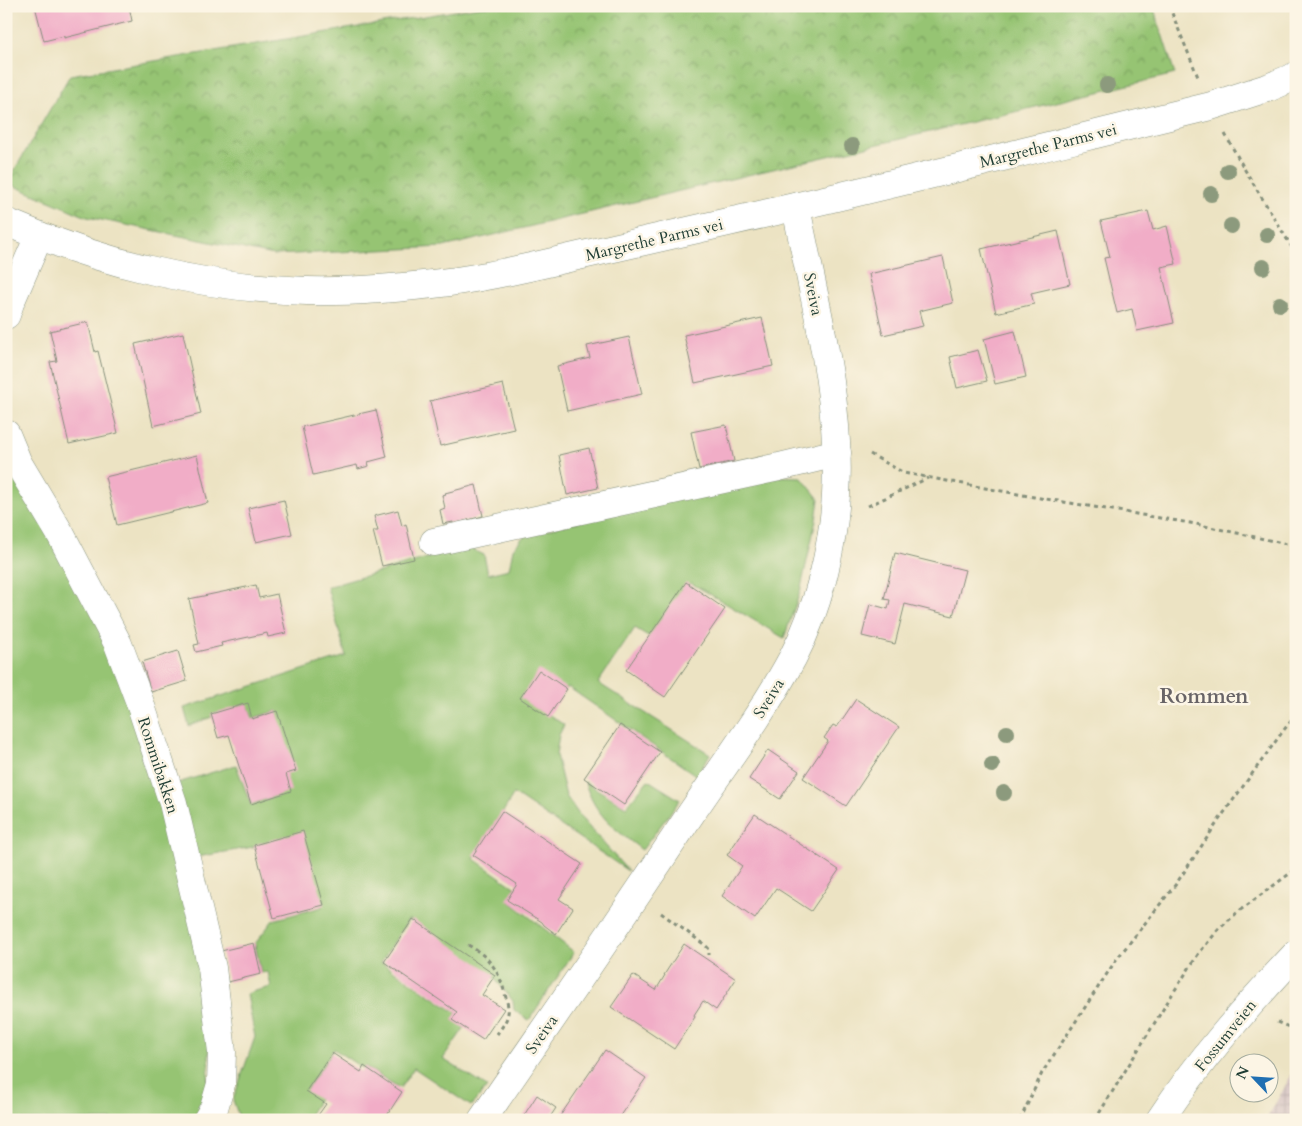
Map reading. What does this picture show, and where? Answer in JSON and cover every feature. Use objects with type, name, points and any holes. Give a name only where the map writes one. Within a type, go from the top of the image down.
[{"type":"street","name":"Margrethe Parms vei","points":[[6,222],[39,236],[108,260],[230,285],[306,291],[342,291],[451,282],[533,266],[796,207],[1211,106],[1270,87],[1296,76]]},
{"type":"street","name":"Sveiva","points":[[482,1120],[764,706],[794,655],[812,614],[823,576],[833,522],[837,453],[827,361],[796,207]]},
{"type":"street","points":[[6,315],[39,236]]},
{"type":"street","name":"Rommibakken","points":[[6,434],[18,463],[61,535],[118,644],[139,700],[173,803],[212,968],[222,1052],[221,1084],[214,1108],[207,1120]]},
{"type":"street","points":[[434,542],[837,453]]},
{"type":"street","name":"Fossumveien","points":[[1160,1120],[1212,1048],[1253,999],[1296,954]]},
{"type":"path","points":[[1169,6],[1199,80]]},
{"type":"path","points":[[1225,133],[1296,254]]},
{"type":"path","points":[[866,452],[904,473],[1196,524],[1296,546]]},
{"type":"path","points":[[833,522],[929,478]]},
{"type":"path","points":[[1020,1120],[1042,1073],[1116,960],[1176,884],[1227,809],[1296,715]]},
{"type":"path","points":[[1095,1120],[1200,953],[1219,930],[1296,869]]},
{"type":"path","points":[[637,895],[705,945],[709,949],[709,955]]},
{"type":"path","points":[[468,945],[481,953],[495,966],[504,989],[509,1012],[506,1022],[497,1034]]},
{"type":"path","points":[[1272,1019],[1296,1030]]},
{"type":"shaded area","points":[[1296,1067],[1296,1120],[1266,1120],[1275,1104],[1280,1104],[1280,1095]]},
{"type":"green space","points":[[485,6],[1153,6],[1175,74],[443,247],[274,255],[87,217],[7,183],[70,75]]},
{"type":"green space","points":[[6,434],[61,535],[168,786],[236,765],[251,805],[290,790],[284,772],[277,711],[253,718],[247,703],[189,726],[184,708],[346,656],[327,587],[465,546],[484,555],[488,574],[509,569],[513,549],[523,537],[560,526],[774,476],[801,477],[819,499],[800,592],[784,638],[691,583],[653,639],[635,628],[598,683],[710,754],[697,776],[568,687],[548,714],[564,725],[559,735],[556,755],[566,796],[582,819],[628,871],[514,794],[474,859],[517,889],[509,901],[574,952],[529,1020],[514,1010],[513,1001],[491,974],[409,919],[381,962],[462,1017],[467,1024],[443,1059],[487,1087],[471,1106],[414,1068],[400,1088],[364,1066],[365,1070],[334,1049],[307,1089],[320,1098],[306,1120],[240,1120],[233,1100],[255,1037],[247,994],[271,987],[268,972],[261,973],[255,944],[273,920],[322,907],[301,834],[253,847],[186,859],[212,968],[207,1120],[6,1120]]},
{"type":"green space","points":[[648,780],[680,800],[642,850],[600,813],[589,794],[585,782],[626,807]]},
{"type":"building","points":[[35,6],[129,6],[132,21],[64,38],[64,36],[44,41]]},
{"type":"building","points":[[1148,211],[1153,230],[1167,226],[1176,264],[1161,267],[1174,323],[1137,331],[1132,309],[1117,313],[1104,258],[1110,257],[1101,221]]},
{"type":"building","points":[[1058,231],[1070,284],[1031,293],[1034,304],[996,313],[981,249]]},
{"type":"building","points":[[943,257],[953,303],[919,311],[923,326],[883,335],[869,274]]},
{"type":"building","points":[[762,318],[773,366],[695,383],[684,335]]},
{"type":"building","points":[[88,322],[95,352],[98,351],[118,433],[69,444],[50,362],[57,361],[50,331]]},
{"type":"building","points":[[1015,331],[1026,377],[995,384],[984,339]]},
{"type":"building","points":[[183,333],[201,414],[153,426],[135,344]]},
{"type":"building","points":[[629,337],[642,394],[567,411],[557,366],[590,358],[587,346]]},
{"type":"building","points":[[978,350],[987,381],[957,388],[950,357]]},
{"type":"building","points":[[503,384],[514,429],[440,446],[430,401]]},
{"type":"building","points":[[376,410],[387,457],[368,462],[369,466],[358,469],[357,465],[313,475],[302,427]]},
{"type":"building","points":[[726,425],[734,461],[699,469],[691,432]]},
{"type":"building","points":[[589,448],[598,488],[567,495],[559,455]]},
{"type":"building","points":[[197,455],[208,503],[117,525],[105,477]]},
{"type":"building","points":[[476,485],[483,516],[453,524],[453,522],[443,524],[440,510],[445,508],[442,495]]},
{"type":"building","points":[[284,500],[292,534],[256,542],[248,508]]},
{"type":"building","points":[[398,510],[402,526],[406,524],[414,559],[382,566],[373,531],[378,531],[374,516]]},
{"type":"building","points":[[895,553],[965,570],[953,616],[905,604],[895,644],[862,636],[870,604],[888,609],[890,600],[884,599]]},
{"type":"building","points":[[686,582],[725,609],[665,697],[626,670]]},
{"type":"building","points":[[256,585],[259,598],[277,594],[286,633],[268,637],[267,633],[221,643],[222,646],[196,652],[194,645],[199,644],[189,599]]},
{"type":"building","points":[[178,651],[187,681],[151,692],[142,662]]},
{"type":"building","points":[[539,670],[567,689],[548,717],[520,698]]},
{"type":"building","points":[[856,699],[899,727],[846,806],[803,778],[828,741],[824,738],[833,725],[837,727]]},
{"type":"building","points":[[248,703],[252,719],[277,711],[296,771],[286,774],[291,791],[251,804],[229,735],[218,738],[211,714]]},
{"type":"building","points":[[620,725],[660,752],[624,805],[584,778]]},
{"type":"building","points":[[768,750],[799,771],[780,799],[749,779]]},
{"type":"building","points":[[502,811],[582,864],[559,899],[573,908],[556,934],[542,922],[507,900],[517,884],[473,855]]},
{"type":"building","points":[[755,814],[839,870],[811,911],[776,888],[755,919],[722,896],[742,866],[727,855]]},
{"type":"building","points":[[303,831],[324,905],[274,918],[254,845]]},
{"type":"building","points":[[413,919],[495,975],[482,995],[504,1009],[483,1040],[452,1020],[457,1012],[384,962]]},
{"type":"building","points":[[254,943],[261,974],[228,982],[221,951]]},
{"type":"building","points":[[684,944],[736,979],[716,1010],[703,1001],[674,1049],[611,1007],[633,975],[656,990]]},
{"type":"building","points":[[605,1050],[646,1078],[617,1120],[559,1120],[558,1119]]},
{"type":"building","points":[[332,1053],[361,1072],[364,1066],[402,1092],[384,1120],[318,1120],[316,1118],[326,1104],[306,1091]]},
{"type":"building","points":[[537,1095],[556,1108],[548,1120],[521,1120]]},
{"type":"district","name":"Rommen","points":[[1204,696]]}]
